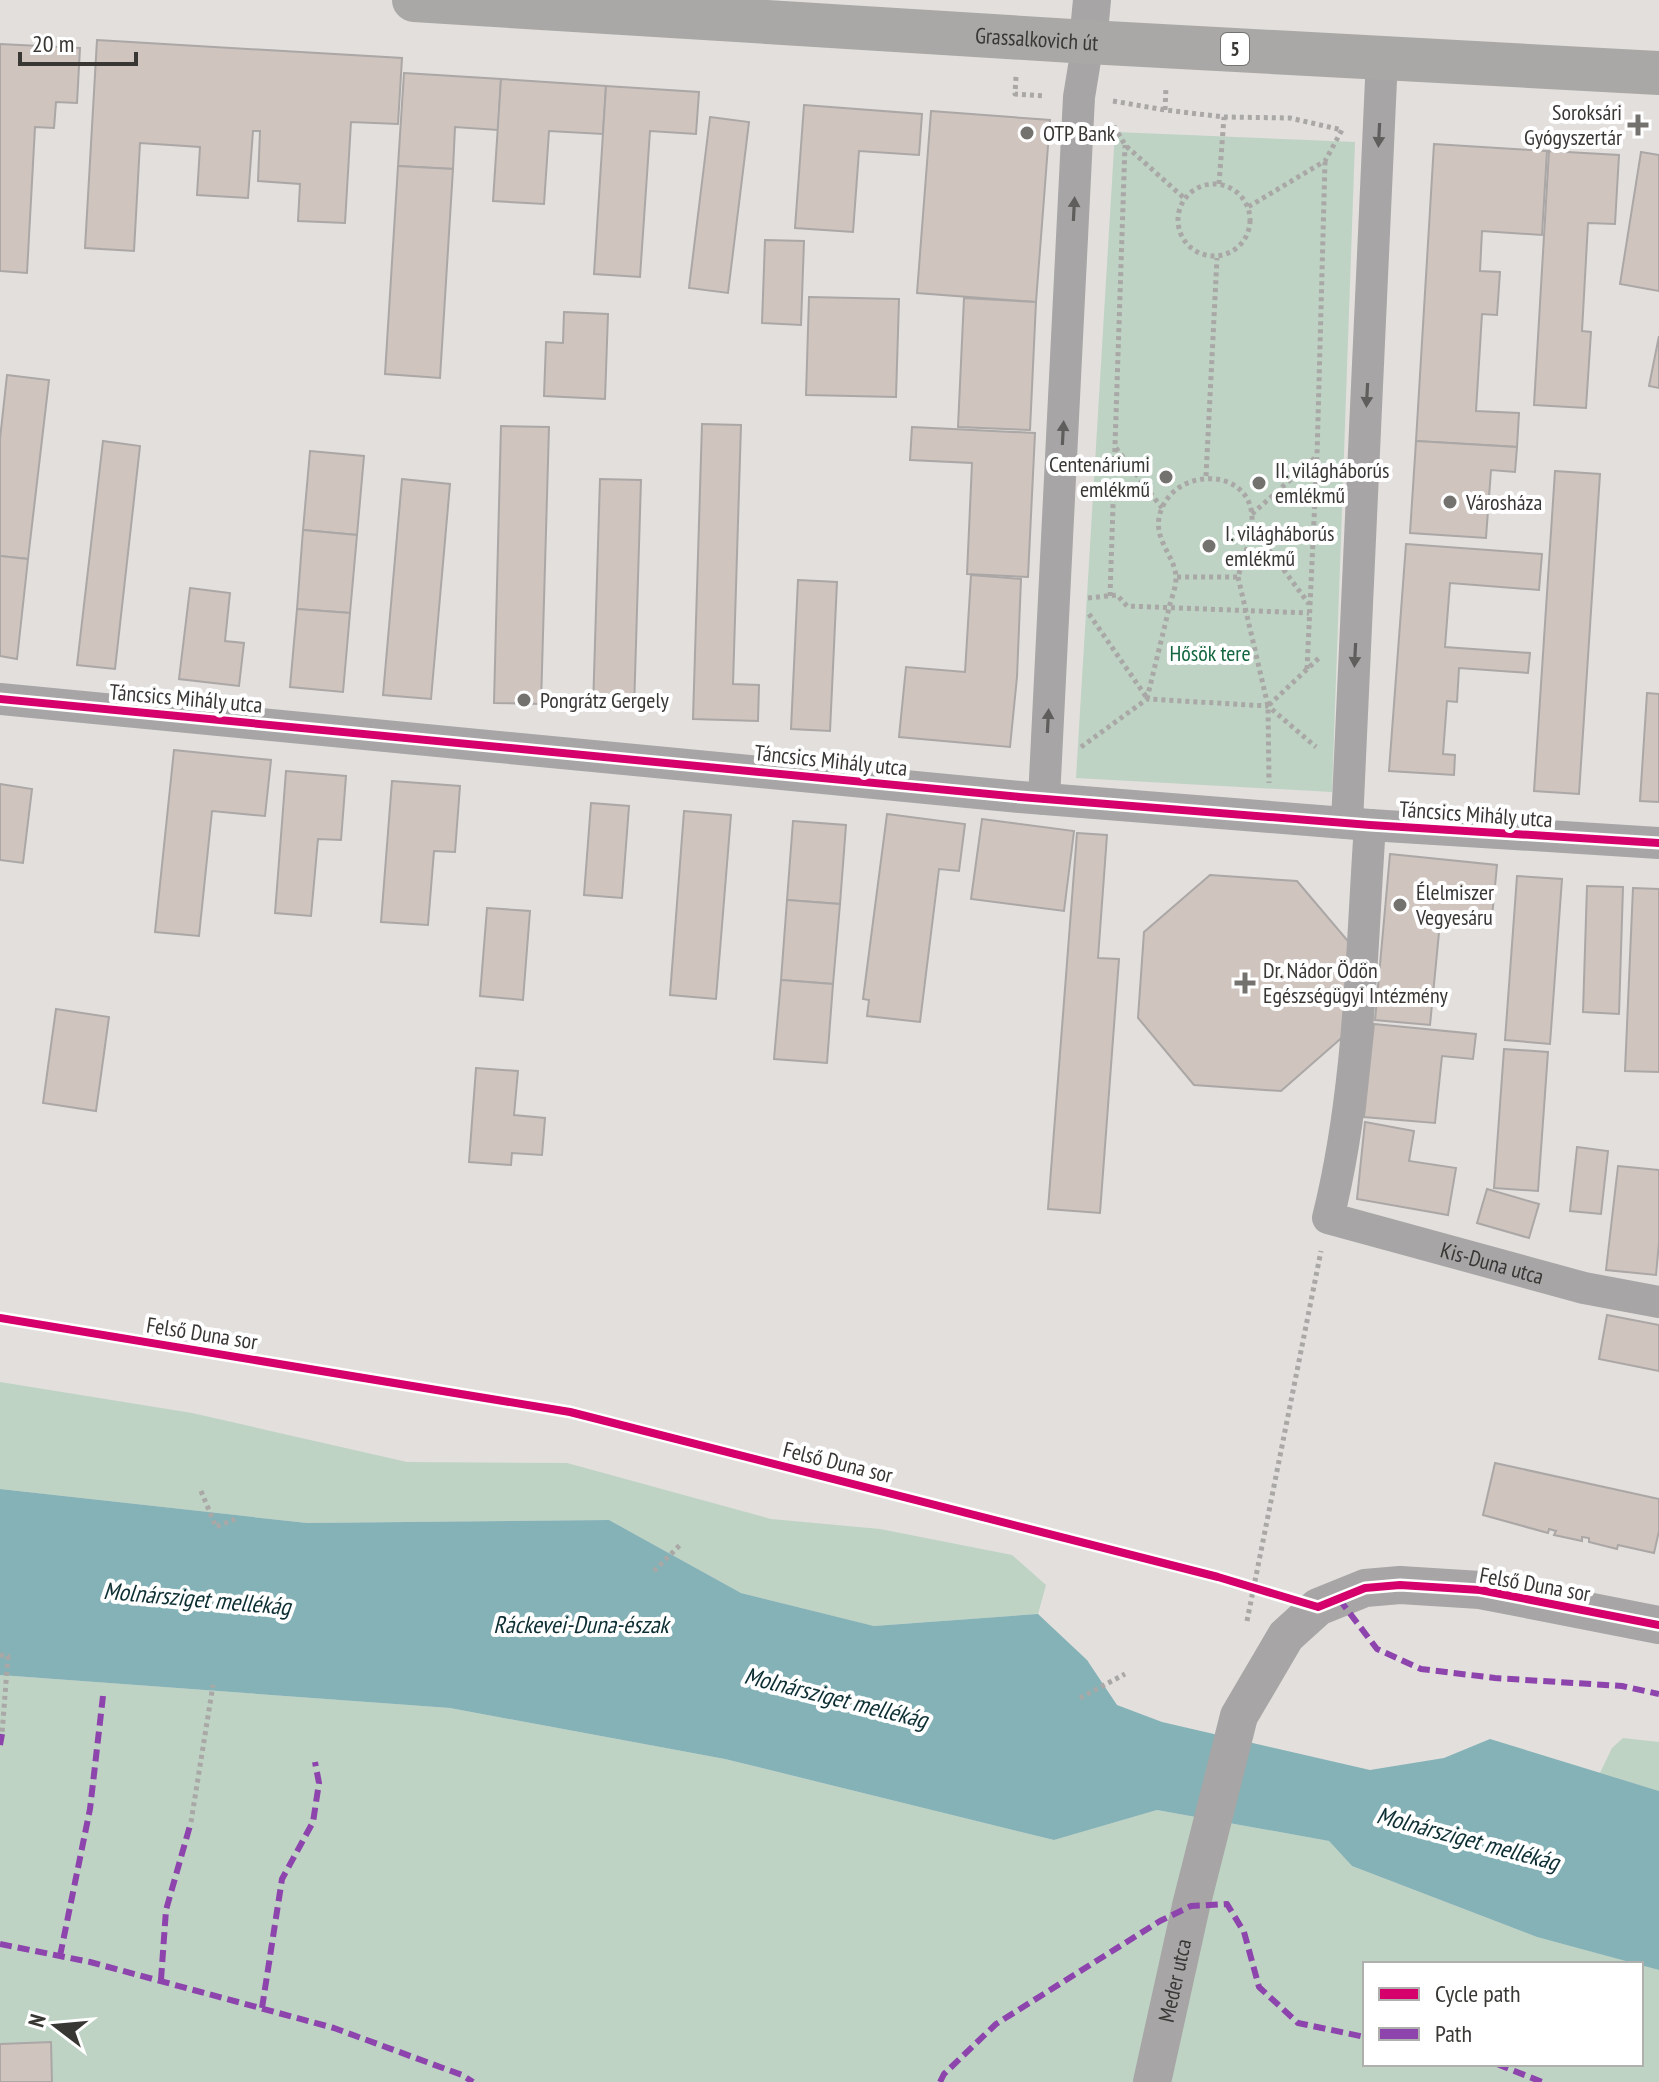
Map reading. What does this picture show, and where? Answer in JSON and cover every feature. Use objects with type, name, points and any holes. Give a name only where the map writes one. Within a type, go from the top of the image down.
[{"type":"main road","name":"Grassalkovich út","points":[[414,0],[1090,21],[1382,58],[1659,73]]},
{"type":"street","points":[[1044,799],[1088,97],[1090,21]]},
{"type":"street","points":[[1328,1218],[1341,1165],[1354,1057],[1358,824],[1349,777],[1382,58]]},
{"type":"street","name":"Táncsics Mihály utca","points":[[0,699],[1044,799],[1358,824],[1659,843]]},
{"type":"street","name":"Kis-Duna utca","points":[[1328,1218],[1584,1288],[1659,1302]]},
{"type":"street","name":"Felső Duna sor","points":[[1239,1716],[1286,1636],[1318,1607],[1365,1588],[1400,1585],[1480,1590],[1659,1625]]},
{"type":"street","name":"Meder utca","points":[[1152,2082],[1239,1716]]},
{"type":"path","points":[[1088,97],[1224,117],[1290,118],[1342,130],[1325,161],[1317,456],[1307,669]]},
{"type":"path","points":[[1088,97],[1125,145],[1184,198]]},
{"type":"path","points":[[1219,184],[1224,117]]},
{"type":"path","points":[[1110,596],[1125,145]]},
{"type":"path","points":[[1248,207],[1325,161]]},
{"type":"path","points":[[1219,184],[1236,191],[1248,207],[1250,229],[1238,249],[1217,258],[1191,250],[1177,225],[1184,198],[1200,187],[1219,184]]},
{"type":"path","points":[[1205,477],[1217,258]]},
{"type":"path","points":[[1115,447],[1162,508]]},
{"type":"path","points":[[1252,514],[1317,456]]},
{"type":"path","points":[[1147,699],[1177,577],[1159,537],[1162,508],[1179,485],[1205,477],[1226,481],[1243,495],[1252,514],[1250,536],[1238,577],[1268,706],[1269,816]]},
{"type":"path","points":[[1250,536],[1269,550],[1310,605]]},
{"type":"path","points":[[1177,577],[1238,577]]},
{"type":"path","points":[[1079,599],[1117,595],[1127,606],[1309,613]]},
{"type":"path","points":[[1087,611],[1147,699]]},
{"type":"path","points":[[1268,706],[1356,626]]},
{"type":"path","points":[[1077,750],[1147,699],[1268,706],[1349,777]]},
{"type":"path","points":[[1263,1532],[1328,1218]]},
{"type":"path","points":[[201,1491],[216,1527],[235,1519]]},
{"type":"path","points":[[654,1571],[681,1544]]},
{"type":"path","points":[[1242,1585],[1318,1607]]},
{"type":"path","points":[[0,1655],[8,1656],[2,1734]]},
{"type":"path","points":[[1080,1698],[1125,1674]]},
{"type":"path","points":[[191,1822],[213,1685]]},
{"type":"green space","name":"Hősök tere","points":[[1115,132],[1355,142],[1332,792],[1076,778]]},
{"type":"green space","points":[[0,1382],[192,1413],[407,1462],[567,1463],[771,1519],[880,1529],[1012,1555],[1046,1585],[1038,1614],[874,1626],[741,1593],[609,1520],[307,1523],[0,1489]]},
{"type":"green space","points":[[0,1675],[450,1708],[725,1759],[1054,1840],[1157,1810],[1329,1841],[1352,1866],[1537,1937],[1631,1962],[1363,1962],[1363,2066],[1643,2066],[1643,1966],[1659,1970],[1659,2082],[0,2082]]},
{"type":"green space","points":[[1623,1738],[1659,1742],[1659,1791],[1600,1773],[1612,1748]]},
{"type":"water","name":"Ráckevei-Duna-észak","points":[[0,1489],[307,1523],[609,1520],[741,1593],[874,1626],[1038,1614],[1087,1660],[1117,1705],[1162,1722],[1370,1770],[1444,1758],[1490,1739],[1659,1791],[1659,1970],[1643,1966],[1643,1962],[1629,1962],[1537,1937],[1352,1866],[1329,1841],[1157,1810],[1054,1840],[725,1759],[450,1708],[0,1675]]},
{"type":"building","points":[[97,40],[402,58],[398,124],[351,122],[345,223],[298,221],[300,184],[258,181],[260,131],[253,131],[248,198],[197,195],[200,147],[140,143],[134,251],[85,248]]},
{"type":"building","points":[[0,44],[80,48],[77,103],[56,102],[54,128],[35,127],[27,273],[0,271]]},
{"type":"building","points":[[404,73],[501,79],[498,130],[455,127],[453,169],[398,166]]},
{"type":"building","points":[[501,79],[606,86],[603,134],[549,131],[544,204],[493,201]]},
{"type":"building","points":[[606,86],[699,92],[696,134],[650,131],[640,277],[594,274]]},
{"type":"building","points":[[804,105],[922,114],[919,155],[859,151],[853,232],[795,228]]},
{"type":"building","points":[[931,111],[1050,120],[1036,302],[917,293]]},
{"type":"building","points":[[710,117],[749,122],[728,293],[689,288]]},
{"type":"building","points":[[1434,144],[1547,151],[1542,235],[1482,231],[1480,271],[1500,272],[1497,315],[1482,314],[1476,411],[1519,413],[1517,447],[1416,441]]},
{"type":"building","points":[[1549,151],[1619,155],[1615,224],[1588,223],[1582,331],[1591,332],[1586,408],[1534,405]]},
{"type":"building","points":[[1641,152],[1659,155],[1659,291],[1620,284]]},
{"type":"building","points":[[398,166],[453,169],[440,378],[385,374]]},
{"type":"building","points":[[765,240],[804,241],[801,325],[762,323]]},
{"type":"building","points":[[809,297],[899,299],[896,397],[806,395]]},
{"type":"building","points":[[964,298],[1036,302],[1030,430],[958,427]]},
{"type":"building","points":[[564,312],[608,314],[605,399],[544,396],[546,342],[563,343]]},
{"type":"building","points":[[1659,336],[1659,388],[1649,386]]},
{"type":"building","points":[[7,375],[49,380],[28,559],[0,556],[0,439]]},
{"type":"building","points":[[702,424],[741,425],[733,684],[759,685],[758,721],[693,719]]},
{"type":"building","points":[[501,426],[549,427],[541,704],[494,703]]},
{"type":"building","points":[[912,427],[1035,433],[1028,577],[967,574],[972,463],[910,460]]},
{"type":"building","points":[[103,441],[140,446],[115,669],[77,665]]},
{"type":"building","name":"Városháza","points":[[1416,441],[1517,447],[1515,472],[1491,470],[1486,538],[1410,533]]},
{"type":"building","points":[[310,451],[364,456],[357,535],[303,530]]},
{"type":"building","points":[[1555,471],[1600,474],[1579,794],[1534,791]]},
{"type":"building","points":[[402,479],[450,484],[431,699],[383,695]]},
{"type":"building","points":[[600,479],[641,480],[634,709],[593,708]]},
{"type":"building","points":[[303,530],[357,535],[350,613],[297,609]]},
{"type":"building","points":[[1406,544],[1542,554],[1539,590],[1450,583],[1445,647],[1530,653],[1528,673],[1459,668],[1457,702],[1447,701],[1443,754],[1455,755],[1454,775],[1389,771]]},
{"type":"building","points":[[0,556],[28,559],[17,659],[0,656]]},
{"type":"building","points":[[971,575],[1021,579],[1017,677],[1010,747],[899,737],[906,667],[965,672]]},
{"type":"building","points":[[798,580],[837,582],[830,731],[791,729]]},
{"type":"building","points":[[190,588],[230,593],[225,641],[244,643],[239,686],[179,679]]},
{"type":"building","points":[[297,609],[350,613],[343,692],[290,687]]},
{"type":"building","points":[[1647,693],[1659,694],[1659,802],[1640,801]]},
{"type":"building","points":[[174,750],[271,760],[265,816],[212,811],[199,936],[155,932]]},
{"type":"building","points":[[286,771],[346,776],[341,840],[318,839],[311,916],[275,913]]},
{"type":"building","points":[[392,781],[460,786],[455,852],[434,851],[428,925],[381,922]]},
{"type":"building","points":[[0,784],[32,789],[23,863],[0,860]]},
{"type":"building","points":[[591,803],[629,806],[622,898],[584,895]]},
{"type":"building","points":[[684,811],[731,815],[716,999],[670,995]]},
{"type":"building","points":[[887,814],[965,824],[959,871],[939,869],[920,1022],[867,1016],[869,1000],[863,999]]},
{"type":"building","points":[[982,819],[1074,831],[1064,911],[971,899]]},
{"type":"building","points":[[793,821],[846,825],[840,904],[787,900]]},
{"type":"building","points":[[1077,833],[1107,835],[1098,958],[1119,959],[1100,1213],[1048,1209]]},
{"type":"building","points":[[1390,854],[1497,865],[1492,917],[1441,912],[1430,1025],[1375,1020]]},
{"type":"building","name":"Dr. Nádor Ödön Egészségügyi Intézmény","points":[[1210,875],[1297,881],[1353,947],[1346,1034],[1281,1091],[1194,1085],[1138,1018],[1144,932]]},
{"type":"building","points":[[1517,876],[1562,879],[1550,1044],[1505,1040]]},
{"type":"building","points":[[1587,886],[1623,887],[1619,1014],[1583,1012]]},
{"type":"building","points":[[1633,888],[1659,889],[1659,1072],[1625,1071]]},
{"type":"building","points":[[787,900],[840,904],[833,984],[781,980]]},
{"type":"building","points":[[487,908],[530,911],[523,1000],[480,996]]},
{"type":"building","points":[[781,980],[833,984],[827,1063],[774,1059]]},
{"type":"building","points":[[56,1009],[109,1017],[96,1111],[43,1103]]},
{"type":"building","points":[[1374,1024],[1476,1034],[1473,1059],[1442,1056],[1435,1123],[1364,1117]]},
{"type":"building","points":[[1504,1049],[1548,1052],[1538,1191],[1494,1188]]},
{"type":"building","points":[[476,1068],[518,1071],[514,1115],[545,1118],[542,1155],[512,1153],[511,1165],[469,1162]]},
{"type":"building","points":[[1365,1122],[1414,1131],[1409,1161],[1456,1168],[1448,1215],[1357,1199]]},
{"type":"building","points":[[1577,1147],[1608,1151],[1601,1214],[1570,1211]]},
{"type":"building","points":[[1618,1166],[1659,1170],[1656,1275],[1606,1270]]},
{"type":"building","points":[[1487,1189],[1539,1204],[1529,1238],[1477,1223]]},
{"type":"building","points":[[1607,1315],[1659,1325],[1659,1371],[1599,1359]]},
{"type":"building","points":[[1495,1463],[1659,1499],[1659,1531],[1654,1553],[1618,1545],[1617,1549],[1589,1542],[1589,1538],[1582,1537],[1582,1541],[1554,1535],[1556,1531],[1549,1529],[1548,1533],[1483,1515]]},
{"type":"building","points":[[51,2042],[52,2082],[0,2082],[0,2044]]},
{"type":"marked path","points":[[1339,1599],[1377,1649],[1421,1669],[1495,1678],[1622,1686],[1659,1694]]},
{"type":"marked path","points":[[60,1956],[90,1809],[103,1696]]},
{"type":"marked path","points":[[0,1745],[2,1734]]},
{"type":"marked path","points":[[262,2008],[282,1879],[313,1822],[319,1783],[315,1762]]},
{"type":"marked path","points":[[161,1980],[166,1910],[191,1822]]},
{"type":"marked path","points":[[940,2082],[944,2074],[996,2024],[1160,1921],[1191,1906],[1227,1904],[1244,1932],[1259,1987],[1298,2023],[1363,2037]]},
{"type":"marked path","points":[[0,1944],[90,1962],[334,2028],[462,2075],[473,2082]]},
{"type":"marked path","points":[[1502,2066],[1542,2082]]},
{"type":"cycle path","points":[[0,699],[1020,797],[1370,825],[1659,843]]},
{"type":"cycle path","points":[[0,1318],[570,1412],[1218,1577],[1318,1607],[1365,1588],[1400,1585],[1480,1590],[1659,1625]]},
{"type":"place","name":"Soroksári Gyógyszertár","points":[[1638,125]]},
{"type":"place","name":"OTP Bank","points":[[1027,133]]},
{"type":"place","name":"Centenáriumi emlékmű","points":[[1166,477]]},
{"type":"place","name":"II. világháborús emlékmű","points":[[1259,483]]},
{"type":"place","name":"Városháza","points":[[1450,502]]},
{"type":"place","name":"I. világháborús emlékmű","points":[[1209,546]]},
{"type":"place","name":"Pongrátz Gergely","points":[[524,700]]},
{"type":"place","name":"Élelmiszer Vegyesáru","points":[[1400,905]]},
{"type":"place","name":"Dr. Nádor Ödön Egészségügyi Intézmény","points":[[1245,983]]},
{"type":"water label","name":"Molnársziget mellékág","points":[[197,1599]]},
{"type":"water label","name":"Molnársziget mellékág","points":[[836,1698]]},
{"type":"water label","name":"Molnársziget mellékág","points":[[1468,1839]]}]
